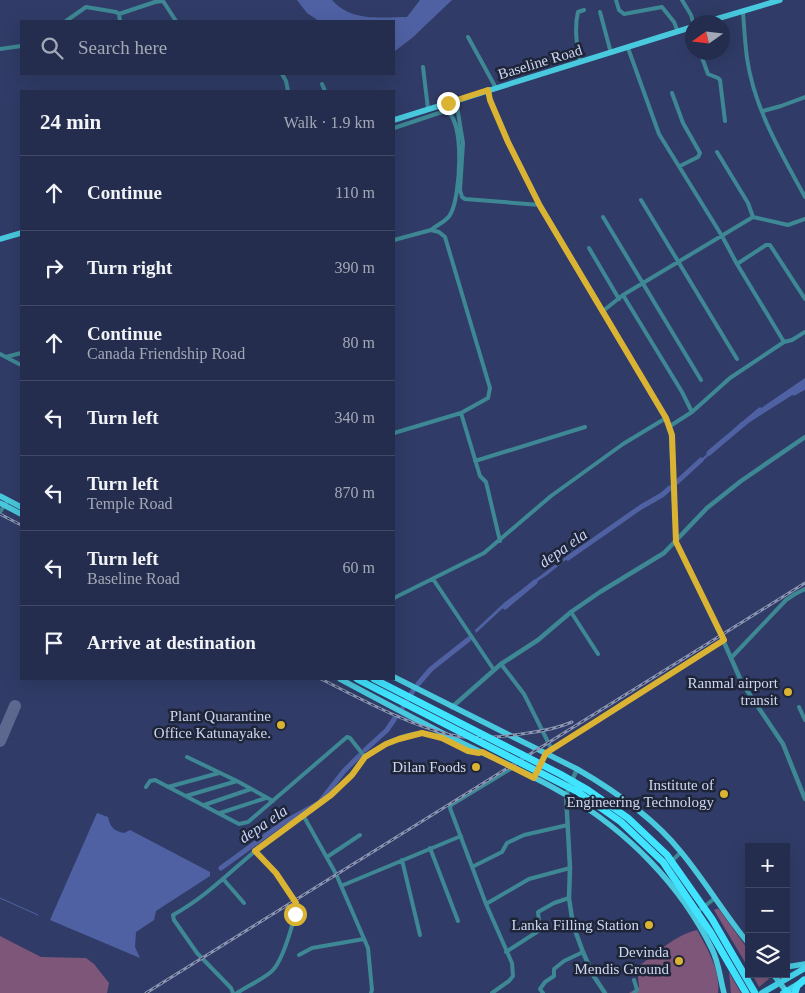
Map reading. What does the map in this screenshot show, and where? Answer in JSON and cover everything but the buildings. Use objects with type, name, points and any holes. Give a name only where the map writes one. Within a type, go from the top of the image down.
[{"type":"highway","points":[[359,680],[578,792],[621,822],[664,862],[711,933],[746,993]]},
{"type":"highway","points":[[376,680],[560,774],[588,790],[628,818],[667,855],[712,919],[755,993]]},
{"type":"highway","points":[[762,993],[805,966]]},
{"type":"highway","points":[[786,992],[805,982]]},
{"type":"highway","points":[[795,993],[797,986],[805,982]]},
{"type":"main road","points":[[730,15],[780,0]]},
{"type":"main road","name":"Baseline Road","points":[[395,120],[685,29]]},
{"type":"main road","points":[[0,240],[20,233]]},
{"type":"main road","points":[[0,496],[4,503],[20,513]]},
{"type":"main road","points":[[4,503],[20,506]]},
{"type":"main road","points":[[395,678],[452,707],[549,752],[598,781],[635,807],[667,836],[681,852],[745,940]]},
{"type":"main road","points":[[342,680],[566,795],[609,824],[661,873],[681,898],[713,950],[721,974],[723,993]]},
{"type":"main road","points":[[790,966],[805,966]]},
{"type":"main road","points":[[776,978],[786,992]]},
{"type":"street","points":[[616,0],[619,10],[624,14],[662,7],[674,22],[678,32]]},
{"type":"street","points":[[682,0],[691,15]]},
{"type":"street","points":[[67,20],[86,7],[119,14],[163,1],[175,20]]},
{"type":"street","points":[[580,62],[577,18],[578,12],[584,10]]},
{"type":"street","points":[[743,11],[747,58],[752,82],[773,138],[805,197]]},
{"type":"street","points":[[600,12],[611,53]]},
{"type":"street","points":[[119,14],[120,20]]},
{"type":"street","points":[[468,37],[496,88]]},
{"type":"street","points":[[0,49],[20,46]]},
{"type":"street","points":[[628,48],[659,134],[680,166],[784,342]]},
{"type":"street","points":[[703,60],[708,74],[720,80],[726,120]]},
{"type":"street","points":[[423,67],[428,109]]},
{"type":"street","points":[[283,75],[288,90]]},
{"type":"street","points":[[322,84],[325,90]]},
{"type":"street","points":[[488,90],[490,100],[508,142],[540,206],[670,426],[676,542],[750,697],[783,744],[805,799]]},
{"type":"street","points":[[672,93],[683,124],[700,153],[698,157],[680,166]]},
{"type":"street","points":[[763,111],[805,98]]},
{"type":"street","points":[[456,100],[463,142],[460,190],[462,197],[465,199],[540,206]]},
{"type":"street","points":[[395,128],[446,111],[454,118],[460,146],[454,208],[447,220],[431,230],[395,240]]},
{"type":"street","points":[[717,152],[748,203],[752,217]]},
{"type":"street","points":[[641,200],[737,359]]},
{"type":"street","points":[[603,217],[701,380]]},
{"type":"street","points":[[603,311],[623,295],[752,217],[788,225],[805,219]]},
{"type":"street","points":[[395,433],[461,413],[488,398],[490,388],[445,237],[439,232],[431,230]]},
{"type":"street","points":[[737,264],[766,245],[770,245],[805,299]]},
{"type":"street","points":[[589,248],[619,299]]},
{"type":"street","points":[[623,295],[682,392],[692,412]]},
{"type":"street","points":[[670,426],[692,412],[730,378],[784,342],[792,340],[805,332]]},
{"type":"street","points":[[6,357],[20,353]]},
{"type":"street","points":[[0,354],[20,364]]},
{"type":"street","points":[[461,413],[480,476],[486,482],[500,541]]},
{"type":"street","points":[[395,597],[484,554],[551,496],[623,444],[666,418]]},
{"type":"street","points":[[475,461],[585,427]]},
{"type":"street","points":[[452,707],[501,664],[538,640],[571,612],[621,579],[658,558],[676,542],[706,508],[741,481],[805,437]]},
{"type":"street","points":[[0,512],[4,503]]},
{"type":"street","points":[[433,578],[494,670]]},
{"type":"street","points":[[731,658],[786,600],[805,589]]},
{"type":"street","points":[[571,612],[598,654]]},
{"type":"street","points":[[534,778],[549,752],[724,640]]},
{"type":"street","points":[[501,664],[524,694],[549,752]]},
{"type":"street","points":[[799,707],[805,720]]},
{"type":"street","points":[[233,993],[231,988],[197,953],[174,920],[173,915],[190,906],[224,880],[255,851],[331,795],[352,775],[365,757],[399,739],[422,733],[442,738],[468,751],[482,752]]},
{"type":"street","points":[[146,788],[150,781],[156,780],[239,824],[248,822],[273,802],[347,737],[350,738],[365,757]]},
{"type":"street","points":[[187,757],[237,781],[273,802]]},
{"type":"street","points":[[492,993],[514,976],[512,963],[486,904],[450,808],[451,805],[512,768]]},
{"type":"street","points":[[576,769],[566,795],[570,868],[569,898],[573,925],[583,952],[593,975],[605,993]]},
{"type":"street","points":[[168,787],[220,773]]},
{"type":"street","points":[[186,796],[237,781]]},
{"type":"street","points":[[204,805],[252,789]]},
{"type":"street","points":[[220,813],[266,798]]},
{"type":"street","points":[[303,815],[327,857],[368,948],[371,993]]},
{"type":"street","points":[[472,866],[502,852],[507,843],[524,835],[568,825]]},
{"type":"street","points":[[327,857],[360,834]]},
{"type":"street","points":[[341,886],[461,836]]},
{"type":"street","points":[[430,848],[458,921]]},
{"type":"street","points":[[237,993],[273,970],[281,956],[295,914],[296,903],[276,873],[255,851]]},
{"type":"street","points":[[661,873],[681,852]]},
{"type":"street","points":[[402,860],[420,935]]},
{"type":"street","points":[[486,904],[529,879],[570,868]]},
{"type":"street","points":[[224,880],[244,903]]},
{"type":"street","points":[[506,952],[540,930],[538,912],[554,903],[569,898]]},
{"type":"street","points":[[693,916],[716,898]]},
{"type":"street","points":[[299,955],[312,948],[364,939]]},
{"type":"street","points":[[543,993],[540,989],[545,982],[554,976],[554,969],[564,961],[583,952]]},
{"type":"street","points":[[634,980],[637,990],[634,993]]},
{"type":"shaded area","points":[[719,909],[745,945],[745,962],[714,910]]},
{"type":"shaded area","name":"Devinda Mendis Ground","points":[[697,930],[715,968],[718,993],[629,993],[639,987],[637,968],[673,940]]},
{"type":"shaded area","points":[[0,936],[41,957],[86,958],[94,964],[109,983],[107,993],[0,993]]},
{"type":"shaded area","points":[[729,972],[741,993],[731,993]]},
{"type":"shaded area","points":[[754,978],[768,978],[769,979],[759,987]]},
{"type":"water","points":[[297,0],[332,0],[348,12],[367,17],[407,17],[420,0],[452,0],[412,38],[395,51],[395,20],[318,20],[307,13]]},
{"type":"water","points":[[805,378],[805,387],[739,429],[698,465],[697,463],[722,442],[741,422],[749,419],[760,409]]},
{"type":"water","points":[[575,550],[578,550],[547,575],[518,594],[476,633],[475,630],[505,602]]},
{"type":"water","points":[[97,813],[108,817],[111,826],[118,831],[124,833],[130,830],[210,872],[210,876],[156,911],[154,920],[136,932],[135,947],[140,958],[50,920]]},
{"type":"waterway","name":"depa ela","points":[[794,393],[805,387]]},
{"type":"waterway","name":"depa ela","points":[[709,453],[760,410]]},
{"type":"waterway","name":"depa ela","points":[[677,482],[701,460]]},
{"type":"waterway","name":"depa ela","points":[[568,558],[670,488]]},
{"type":"waterway","name":"depa ela","points":[[505,607],[535,582]]},
{"type":"waterway","name":"depa ela","points":[[418,684],[431,669],[469,639]]},
{"type":"waterway","name":"depa ela","points":[[403,707],[413,691]]},
{"type":"waterway","name":"depa ela","points":[[365,750],[387,730],[395,718]]},
{"type":"waterway","name":"depa ela","points":[[221,868],[283,823],[319,803],[344,771],[359,756]]},
{"type":"waterway","points":[[0,898],[38,915]]},
{"type":"taxiway","points":[[0,741],[15,706]]},
{"type":"railway","points":[[0,514],[20,524]]},
{"type":"railway","points":[[146,993],[805,583]]},
{"type":"railway","points":[[323,680],[368,703],[418,725],[460,737],[509,736],[545,730],[572,722]]},
{"type":"place","name":"Ranmal airport transit","points":[[788,692]]},
{"type":"place","name":"Plant Quarantine Office Katunayake.","points":[[281,725]]},
{"type":"place","name":"Dilan Foods","points":[[476,767]]},
{"type":"place","name":"Institute of Engineering Technology","points":[[724,794]]},
{"type":"place","name":"Lanka Filling Station","points":[[649,925]]},
{"type":"place","name":"Devinda Mendis Ground","points":[[679,961]]},
{"type":"route","points":[[295,914],[296,903],[276,873],[255,851],[331,795],[352,775],[365,757],[386,744],[422,733],[442,738],[468,751],[482,752],[534,778],[546,753],[724,640],[676,542],[672,435],[666,418],[571,254],[540,206],[508,142],[490,100],[488,90],[448,103]]}]
